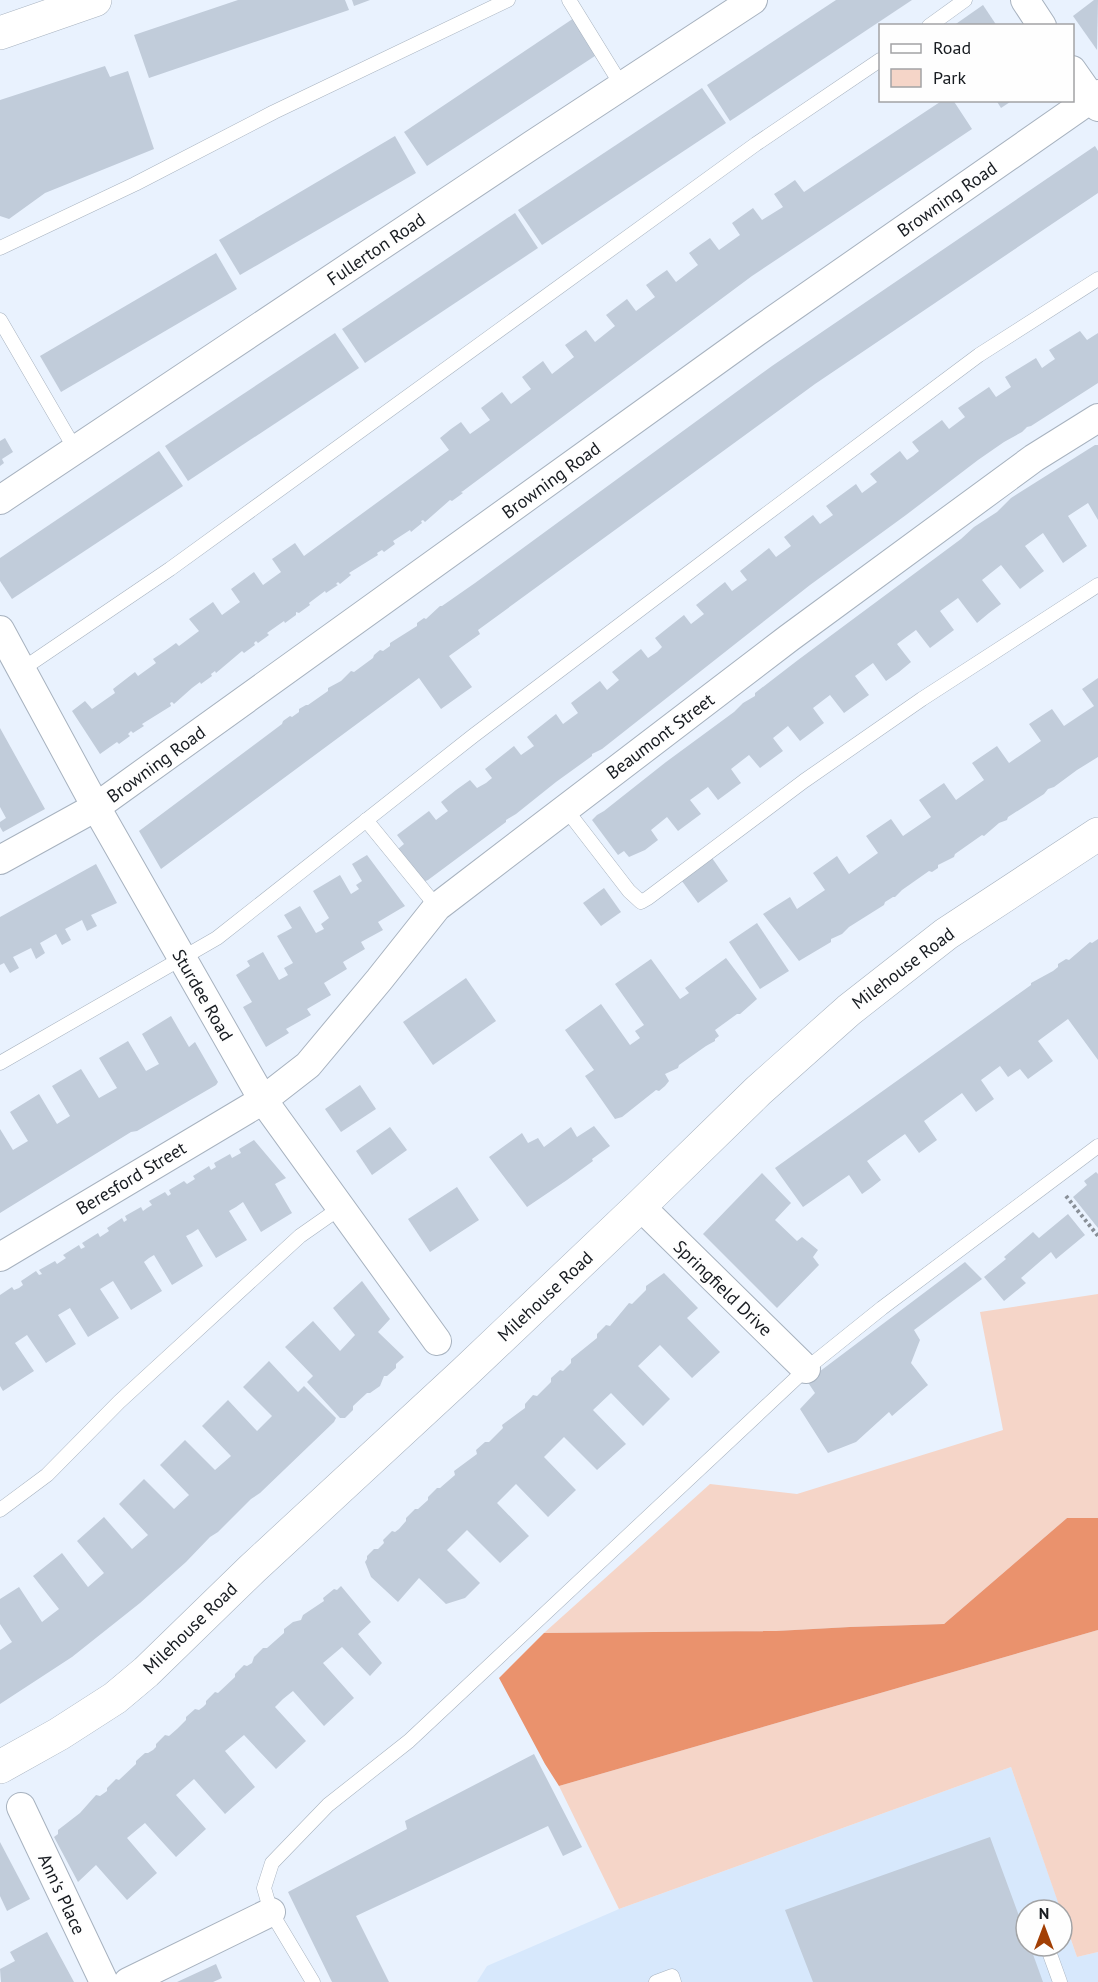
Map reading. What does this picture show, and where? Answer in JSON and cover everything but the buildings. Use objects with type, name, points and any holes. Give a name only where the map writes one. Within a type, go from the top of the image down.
[{"type":"main road","points":[[0,33],[95,0]]},
{"type":"main road","name":"Milehouse Road","points":[[0,1767],[59,1734],[115,1698],[146,1672],[252,1569],[640,1206],[758,1091],[849,1010],[946,934],[1098,834]]},
{"type":"street","name":"Fullerton Road","points":[[0,500],[753,0]]},
{"type":"street","points":[[1024,0],[1041,24]]},
{"type":"street","points":[[1074,72],[1096,100]]},
{"type":"street","name":"Browning Road","points":[[0,860],[96,807],[754,333],[1096,100]]},
{"type":"street","name":"Beaumont Street","points":[[263,1100],[308,1065],[437,907],[789,638],[1024,465],[1098,418]]},
{"type":"street","name":"Sturdee Road","points":[[0,630],[96,807],[263,1100],[437,1341]]},
{"type":"street","name":"Beresford Street","points":[[0,1257],[263,1100]]},
{"type":"street","name":"Springfield Drive","points":[[640,1206],[806,1369]]},
{"type":"street","name":"Ann's Place","points":[[21,1807],[104,1982]]},
{"type":"street","points":[[128,1982],[271,1912]]},
{"type":"lane","points":[[0,248],[135,184],[274,112],[508,0]]},
{"type":"lane","points":[[569,0],[622,86]]},
{"type":"lane","points":[[932,24],[965,0]]},
{"type":"lane","points":[[21,670],[170,569],[756,144],[879,61]]},
{"type":"lane","points":[[0,1063],[217,938],[366,820],[766,514],[979,355],[1098,279]]},
{"type":"lane","points":[[0,320],[75,449]]},
{"type":"lane","points":[[565,808],[629,891],[641,902],[813,775],[922,699],[1098,585]]},
{"type":"lane","points":[[366,820],[437,907]]},
{"type":"lane","points":[[313,1982],[271,1912],[264,1888],[272,1863],[328,1805],[409,1741],[806,1369],[882,1308],[1098,1146]]},
{"type":"lane","points":[[0,1510],[47,1475],[119,1402],[300,1236],[340,1208]]},
{"type":"lane","points":[[1051,1958],[1060,1982]]},
{"type":"lane","points":[[656,1982],[672,1976],[675,1982]]},
{"type":"path","points":[[1053,1179],[1098,1236]]},
{"type":"shaded area","points":[[1067,1518],[1098,1518],[1098,1630],[559,1786],[499,1678],[544,1633],[776,1631],[944,1624]]},
{"type":"shaded area","points":[[1011,1767],[1057,1898],[1014,1898],[1014,1958],[1074,1958],[1074,1948],[1077,1957],[1098,1952],[1098,1982],[477,1982],[487,1966],[619,1909]]},
{"type":"green space","points":[[1098,1294],[1098,1518],[1067,1518],[944,1624],[776,1631],[544,1633],[710,1484],[797,1494],[1003,1430],[980,1312]]},
{"type":"green space","points":[[1098,1630],[1098,1952],[1077,1957],[1074,1948],[1074,1898],[1057,1898],[1011,1767],[619,1909],[559,1786]]}]
